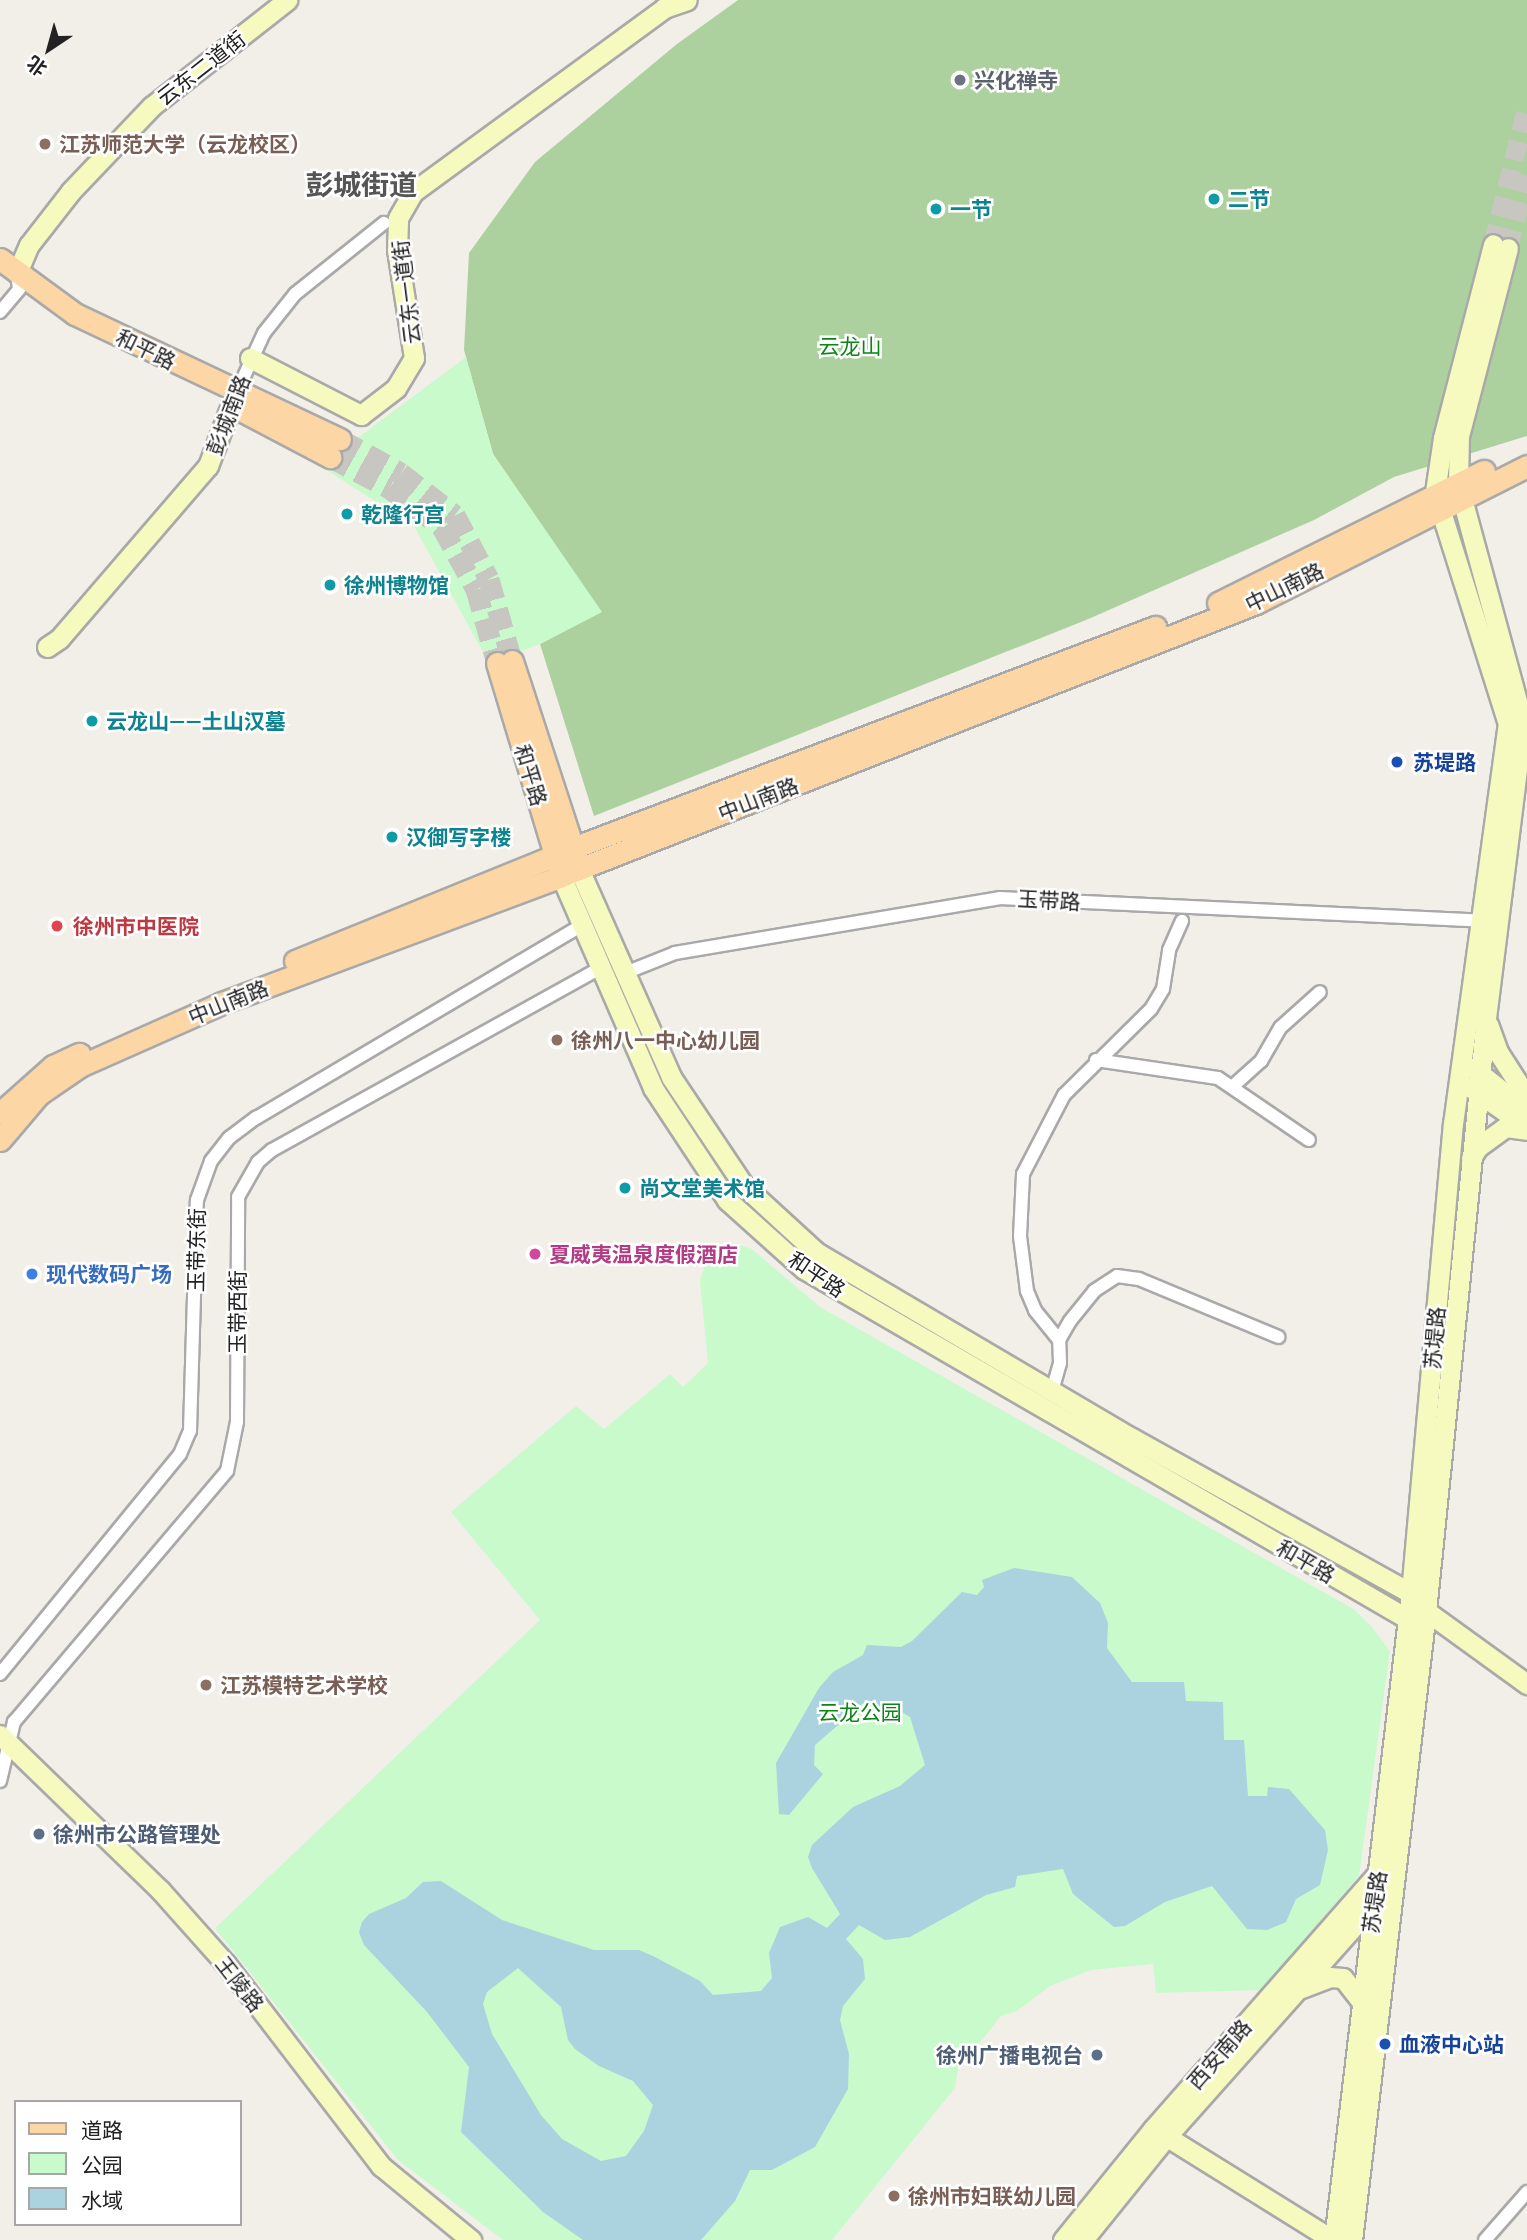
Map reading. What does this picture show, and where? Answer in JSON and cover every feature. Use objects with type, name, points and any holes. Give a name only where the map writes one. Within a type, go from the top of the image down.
[{"type":"main road","name":"云东二道街","points":[[12,279],[29,246],[71,191],[152,106],[287,0]]},
{"type":"main road","name":"云东一道街","points":[[250,358],[362,415],[396,388],[414,358],[397,250],[398,218],[413,192],[664,8],[687,0]]},
{"type":"main road","name":"苏堤路","points":[[1417,1615],[1411,1593],[1462,1071],[1523,723],[1460,490],[1459,436],[1501,246],[1443,438],[1436,500],[1508,724],[1495,881]]},
{"type":"main road","name":"和平路","points":[[0,259],[12,279],[234,400],[335,448]]},
{"type":"main road","name":"彭城南路","points":[[47,647],[59,639],[208,466],[234,400]]},
{"type":"main road","name":"中山南路","points":[[1460,490],[1527,452]]},
{"type":"main road","name":"中山南路","points":[[0,1113],[53,1066],[104,1042],[567,862],[1234,597],[1436,500],[1527,466]]},
{"type":"main road","name":"和平路","points":[[505,662],[567,862],[581,926],[653,1088],[727,1200],[804,1269],[1417,1615],[1527,1684]]},
{"type":"main road","name":"和平路","points":[[567,862],[625,973],[671,1077],[744,1186],[816,1252],[1052,1391],[1411,1593]]},
{"type":"main road","name":"中山南路","points":[[0,1140],[39,1094],[80,1066],[222,1003],[567,862]]},
{"type":"main road","name":"苏堤路","points":[[1352,2240],[1387,1877],[1486,1018],[1488,914]]},
{"type":"main road","points":[[1486,1018],[1498,1052],[1527,1097]]},
{"type":"main road","points":[[1462,1071],[1480,1073],[1527,1111]]},
{"type":"main road","points":[[1462,1071],[1478,1093],[1527,1128]]},
{"type":"main road","points":[[1471,1158],[1478,1146],[1506,1126],[1527,1128]]},
{"type":"main road","name":"王陵路","points":[[3,1738],[160,1890],[226,1964],[381,2166],[471,2240]]},
{"type":"main road","name":"苏堤路","points":[[1334,2240],[1373,1905],[1387,1877]]},
{"type":"main road","name":"西安南路","points":[[1063,2240],[1387,1877]]},
{"type":"main road","name":"西安南路","points":[[1083,2240],[1160,2133],[1297,1990],[1373,1905]]},
{"type":"main road","points":[[1297,1990],[1330,1977],[1343,1978],[1361,2001]]},
{"type":"main road","points":[[1160,2133],[1334,2240]]},
{"type":"street","name":"彭城南路","points":[[234,400],[250,358],[295,294],[384,223]]},
{"type":"street","points":[[0,312],[12,279]]},
{"type":"street","name":"玉带路","points":[[625,973],[675,953],[1000,898],[1488,914]]},
{"type":"street","points":[[1052,1391],[1060,1363],[1059,1340],[1035,1310],[1027,1291],[1019,1188],[1057,1106],[1096,1059],[1151,1009],[1163,989],[1169,950],[1181,922]]},
{"type":"street","name":"玉带东街","points":[[0,1674],[180,1454],[190,1431],[197,1200],[211,1161],[229,1138],[256,1118],[581,926]]},
{"type":"street","name":"玉带西街","points":[[0,1780],[3,1738],[14,1722],[228,1471],[237,1422],[238,1197],[258,1162],[272,1150],[600,968]]},
{"type":"street","points":[[1232,1087],[1261,1061],[1281,1027],[1320,992]]},
{"type":"street","points":[[1096,1059],[1158,1072],[1199,1073],[1232,1087],[1309,1140]]},
{"type":"street","points":[[1059,1340],[1094,1291],[1117,1276],[1139,1279],[1278,1337]]},
{"type":"street","points":[[1485,2240],[1527,2192]]},
{"type":"green space","name":"云龙山","points":[[738,0],[1527,0],[1527,436],[1394,477],[1314,520],[1086,620],[594,816],[540,644],[601,612],[493,454],[464,350],[469,253],[535,162],[677,44]]},
{"type":"green space","points":[[466,357],[493,454],[602,612],[540,644],[489,663],[414,526],[320,466]]},
{"type":"green space","name":"云龙公园","points":[[736,1244],[752,1249],[820,1307],[1355,1610],[1371,1626],[1390,1651],[1359,1876],[1261,1990],[1156,1993],[1153,1964],[1091,1970],[1050,1986],[1017,2011],[1001,2016],[958,2070],[955,2088],[832,2240],[503,2240],[398,2160],[215,1928],[540,1620],[451,1512],[576,1406],[604,1429],[670,1374],[683,1387],[708,1363],[700,1281],[708,1256]]},
{"type":"water","name":"云龙公园","points":[[1014,1568],[1072,1577],[1100,1603],[1108,1623],[1107,1648],[1132,1682],[1184,1682],[1186,1701],[1223,1702],[1224,1740],[1244,1740],[1248,1796],[1267,1796],[1268,1787],[1289,1789],[1325,1830],[1328,1850],[1320,1885],[1296,1899],[1286,1922],[1267,1930],[1247,1929],[1212,1886],[1165,1902],[1125,1926],[1114,1927],[1073,1894],[1063,1869],[1017,1876],[1015,1887],[986,1895],[910,1937],[885,1940],[859,1925],[846,1939],[863,1959],[865,1979],[843,2006],[840,2020],[849,2054],[848,2089],[815,2147],[772,2170],[750,2170],[735,2201],[701,2240],[583,2240],[543,2212],[461,2132],[469,2067],[427,2012],[364,1945],[359,1932],[362,1922],[369,1914],[406,1898],[423,1882],[441,1881],[502,1920],[594,1950],[639,1950],[700,1981],[713,1995],[761,1991],[772,1978],[769,1953],[780,1927],[808,1917],[827,1928],[840,1914],[812,1868],[808,1857],[812,1845],[853,1807],[900,1786],[925,1765],[910,1717],[900,1711],[879,1719],[866,1701],[815,1745],[814,1765],[823,1774],[789,1815],[779,1814],[776,1763],[819,1688],[833,1672],[863,1655],[867,1645],[901,1647],[912,1641],[962,1592],[977,1595],[984,1587],[982,1580]],"holes":[[[518,1968],[561,2007],[568,2040],[575,2049],[599,2066],[633,2081],[653,2105],[644,2131],[626,2156],[601,2161],[562,2139],[541,2115],[492,2034],[483,2004],[487,1992]]]},
{"type":"tunnel","points":[[1493,244],[1527,107]]},
{"type":"tunnel","points":[[1508,248],[1527,175]]},
{"type":"tunnel","points":[[340,439],[401,473],[455,515],[489,579],[512,661]]},
{"type":"tunnel","points":[[330,457],[389,488],[442,527],[476,589],[497,663]]},
{"type":"place","name":"兴化禅寺","points":[[960,80]]},
{"type":"place","name":"江苏师范大学（云龙校区）","points":[[45,144]]},
{"type":"place","name":"二节","points":[[1214,199]]},
{"type":"place","name":"一节","points":[[936,209]]},
{"type":"place","name":"乾隆行宫","points":[[347,514]]},
{"type":"place","name":"徐州博物馆","points":[[330,585]]},
{"type":"place","name":"云龙山——土山汉墓","points":[[92,721]]},
{"type":"place","name":"苏堤路","points":[[1397,762]]},
{"type":"place","name":"汉御写字楼","points":[[392,837]]},
{"type":"place","name":"徐州市中医院","points":[[57,926]]},
{"type":"place","name":"徐州八一中心幼儿园","points":[[557,1040]]},
{"type":"place","name":"尚文堂美术馆","points":[[625,1188]]},
{"type":"place","name":"夏威夷温泉度假酒店","points":[[535,1254]]},
{"type":"place","name":"现代数码广场","points":[[32,1274]]},
{"type":"place","name":"江苏模特艺术学校","points":[[206,1685]]},
{"type":"place","name":"徐州市公路管理处","points":[[39,1834]]},
{"type":"place","name":"血液中心站","points":[[1385,2044]]},
{"type":"place","name":"徐州广播电视台","points":[[1097,2055]]},
{"type":"place","name":"徐州市妇联幼儿园","points":[[894,2196]]},
{"type":"district","name":"彭城街道","points":[[361,184]]}]
